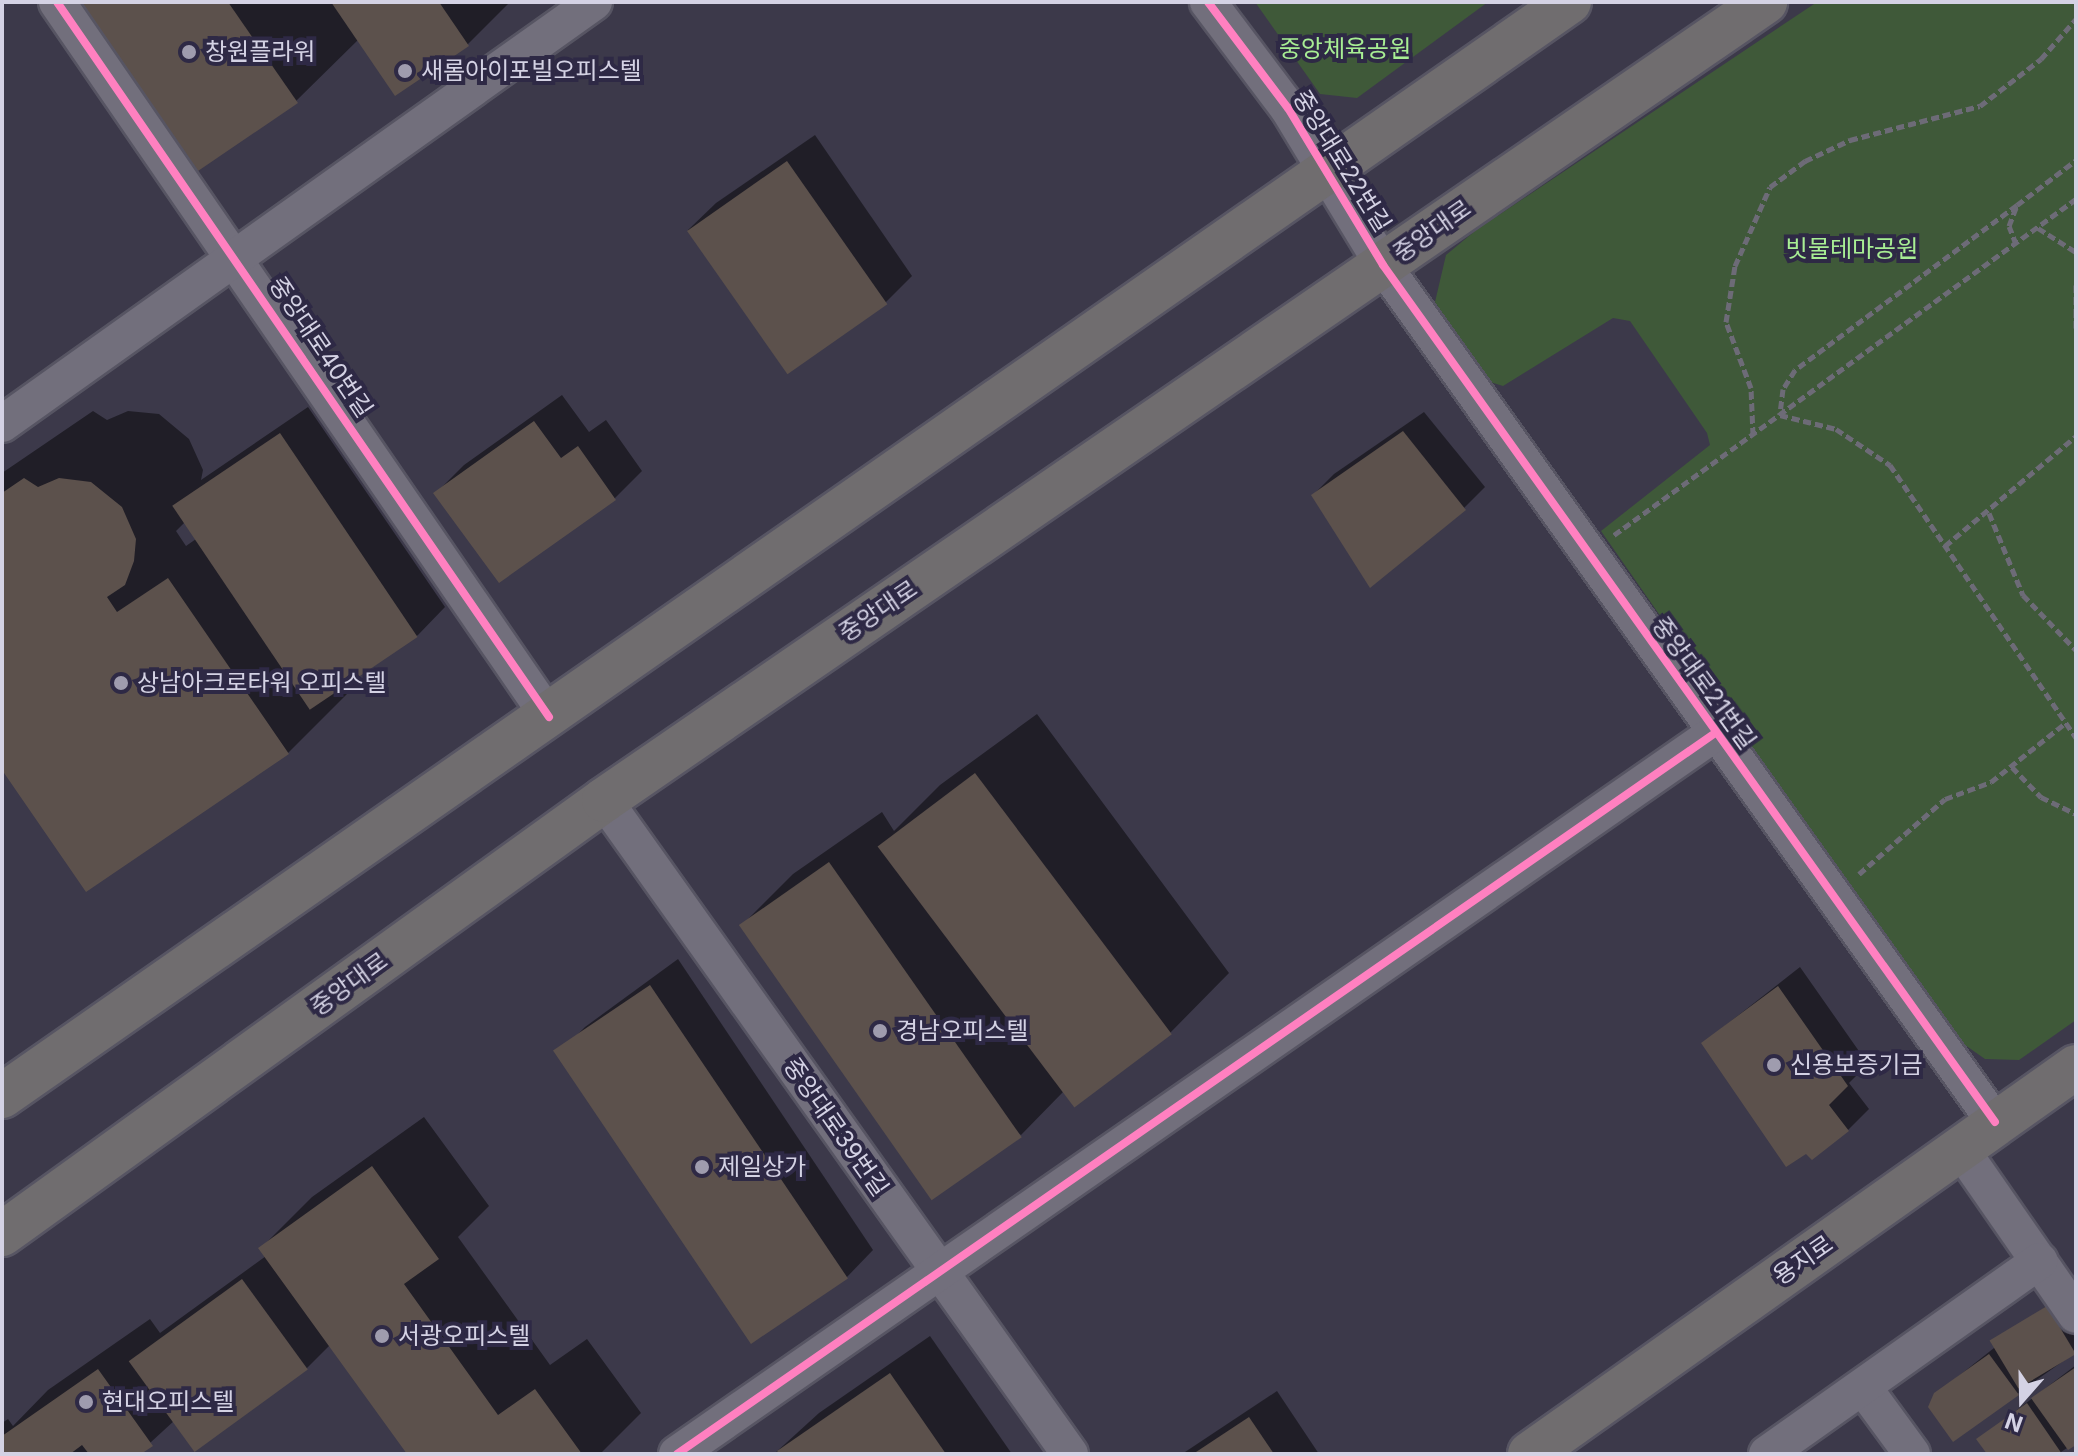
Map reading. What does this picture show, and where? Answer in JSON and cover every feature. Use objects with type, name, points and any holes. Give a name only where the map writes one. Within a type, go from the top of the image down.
[{"type":"main road","points":[[2,1096],[1329,174],[1569,2]]},
{"type":"main road","name":"중앙대로","points":[[2,1234],[604,800],[1765,2]]},
{"type":"main road","name":"용지로","points":[[1530,1454],[2076,1067]]},
{"type":"street","name":"중앙대로40번길","points":[[57,2],[549,717]]},
{"type":"street","points":[[2,424],[594,2]]},
{"type":"street","name":"중앙대로22번길","points":[[1208,2],[1288,108],[1383,265]]},
{"type":"street","name":"중앙대로21번길","points":[[1383,265],[1995,1122]]},
{"type":"street","points":[[677,1454],[1715,733]]},
{"type":"street","name":"중앙대로39번길","points":[[604,800],[1070,1454]]},
{"type":"street","points":[[1960,1148],[2076,1315]]},
{"type":"street","points":[[1767,1454],[2040,1261]]},
{"type":"street","points":[[1863,1387],[1912,1454]]},
{"type":"path","points":[[1753,435],[1751,388],[1726,322],[1735,266],[1770,187],[1805,161],[1850,140],[1980,106],[2041,59],[2076,19]]},
{"type":"path","points":[[1780,415],[1783,389],[1795,370],[2076,160]]},
{"type":"path","points":[[1587,553],[2076,199]]},
{"type":"path","points":[[2016,244],[2009,226],[2017,205]]},
{"type":"path","points":[[2038,228],[2076,252]]},
{"type":"path","points":[[2076,285],[2076,328]]},
{"type":"path","points":[[1780,415],[1816,420],[1874,451],[1890,465],[2063,725],[2076,738]]},
{"type":"path","points":[[1945,546],[1989,513],[2076,436]]},
{"type":"path","points":[[1989,513],[2023,595],[2076,650]]},
{"type":"path","points":[[1830,892],[1884,857],[1945,799],[1991,782],[2063,725]]},
{"type":"path","points":[[2012,767],[2041,797],[2076,814]]},
{"type":"green space","name":"중앙체육공원","points":[[1255,2],[1488,2],[1357,98],[1320,94]]},
{"type":"green space","name":"빗물테마공원","points":[[1817,2],[2076,2],[2076,1020],[2019,1060],[1985,1059],[1955,1038],[1601,531],[1710,445],[1707,433],[1630,321],[1613,318],[1503,386],[1487,381],[1435,302],[1446,255],[1475,231]]},
{"type":"building","name":"창원플라워","points":[[81,2],[228,2],[298,103],[198,171]]},
{"type":"building","name":"새롬아이포빌오피스텔","points":[[331,2],[439,2],[469,46],[395,96]]},
{"type":"building","points":[[787,161],[887,304],[787,374],[687,231]]},
{"type":"building","points":[[534,421],[561,458],[578,446],[616,500],[499,583],[433,493]]},
{"type":"building","points":[[1403,431],[1466,510],[1370,588],[1311,495]]},
{"type":"building","points":[[280,433],[418,637],[310,710],[172,506]]},
{"type":"building","name":"상남아크로타워 오피스텔","points":[[24,478],[38,487],[59,478],[91,482],[122,507],[136,539],[134,561],[125,585],[107,597],[117,612],[168,578],[289,754],[86,892],[2,770],[2,493]]},
{"type":"building","points":[[975,773],[1172,1034],[1074,1108],[878,846]]},
{"type":"building","name":"경남오피스텔","points":[[829,862],[1022,1137],[932,1200],[739,925]]},
{"type":"building","name":"제일상가","points":[[650,985],[848,1278],[751,1344],[553,1050]]},
{"type":"building","name":"신용보증기금","points":[[1778,986],[1848,1086],[1829,1105],[1849,1131],[1812,1160],[1806,1154],[1786,1167],[1701,1043]]},
{"type":"building","name":"서광오피스텔","points":[[372,1166],[439,1259],[404,1284],[498,1415],[535,1389],[582,1454],[407,1454],[258,1248]]},
{"type":"building","points":[[242,1279],[308,1370],[195,1452],[129,1361]]},
{"type":"building","points":[[2047,1306],[2076,1354],[2018,1389],[1990,1341]]},
{"type":"building","points":[[1989,1354],[2019,1395],[1953,1442],[1928,1407],[1934,1393]]},
{"type":"building","points":[[2076,1367],[2076,1445],[2068,1450],[2031,1398]]},
{"type":"building","name":"현대오피스텔","points":[[98,1369],[153,1446],[141,1454],[89,1454],[82,1445],[70,1454],[3,1454],[2,1436]]},
{"type":"building","points":[[890,1373],[946,1454],[779,1454],[777,1451]]},
{"type":"building","points":[[2027,1403],[2062,1454],[1987,1454],[1976,1439]]},
{"type":"building","points":[[1249,1417],[1274,1454],[1193,1454]]},
{"type":"cycle path","points":[[57,2],[549,717]]},
{"type":"cycle path","points":[[1208,2],[1288,108],[1383,265],[1995,1122]]},
{"type":"cycle path","points":[[677,1454],[1715,733]]},
{"type":"place","name":"창원플라워","points":[[189,52]]},
{"type":"place","name":"새롬아이포빌오피스텔","points":[[405,71]]},
{"type":"place","name":"상남아크로타워 오피스텔","points":[[121,683]]},
{"type":"place","name":"경남오피스텔","points":[[880,1031]]},
{"type":"place","name":"신용보증기금","points":[[1774,1065]]},
{"type":"place","name":"제일상가","points":[[702,1167]]},
{"type":"place","name":"서광오피스텔","points":[[382,1336]]},
{"type":"place","name":"현대오피스텔","points":[[86,1402]]}]
